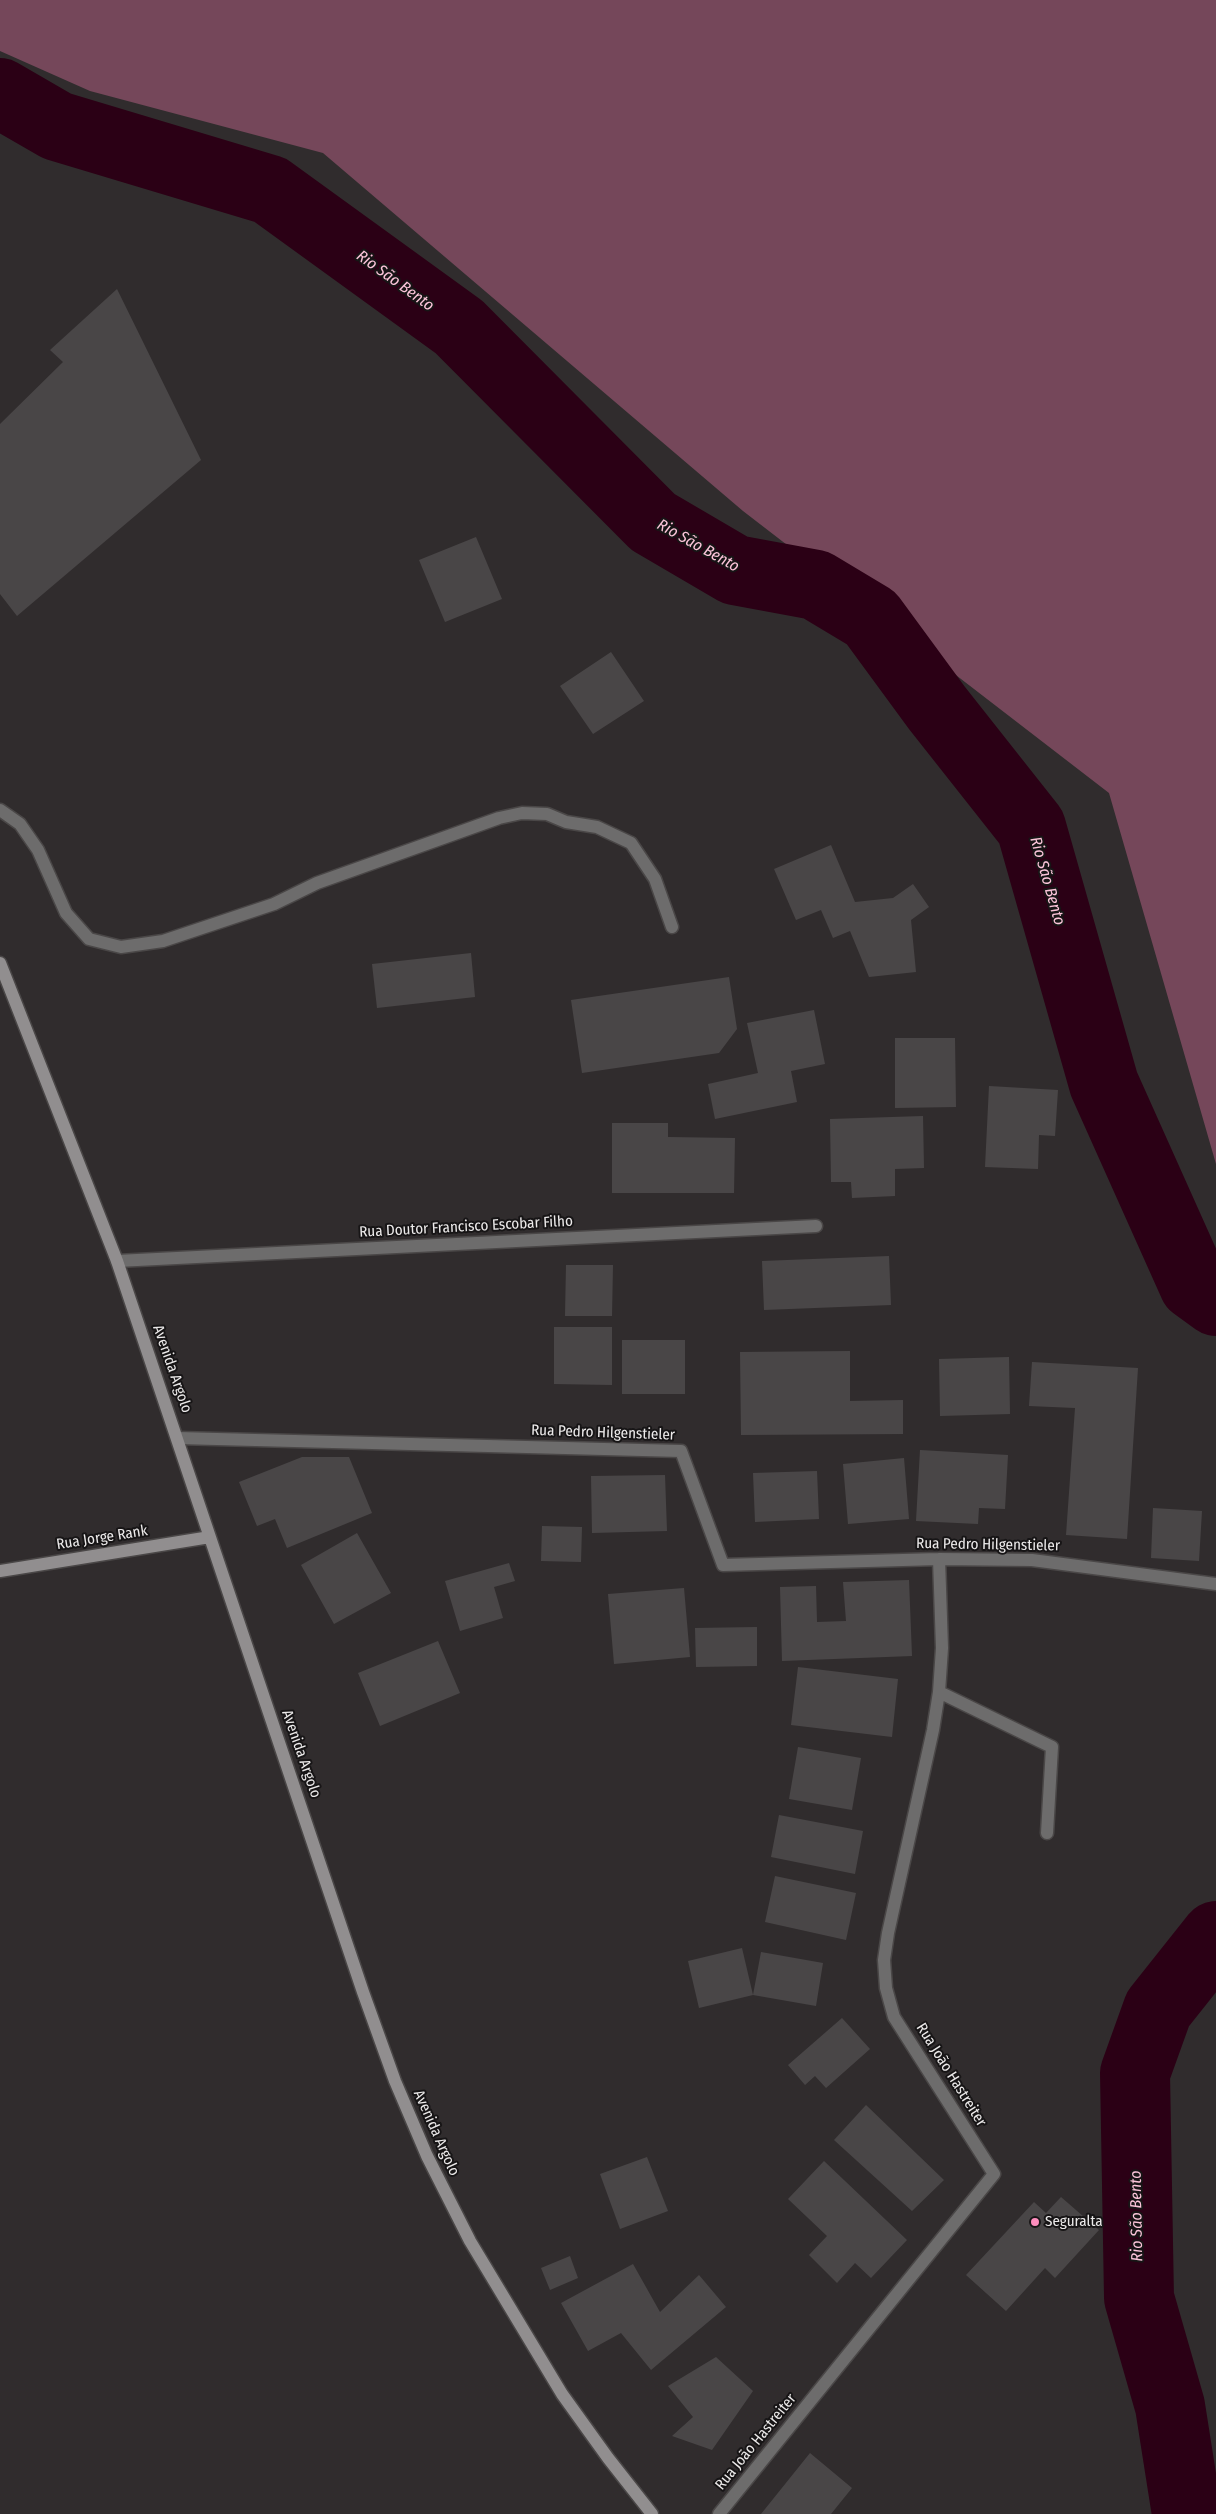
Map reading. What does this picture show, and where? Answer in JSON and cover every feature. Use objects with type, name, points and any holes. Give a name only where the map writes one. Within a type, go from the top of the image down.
[{"type":"main road","name":"Avenida Argolo","points":[[0,963],[117,1261],[363,1992],[395,2081],[427,2156],[470,2241],[552,2378],[608,2458],[652,2514]]},
{"type":"main road","name":"Rua Jorge Rank","points":[[0,1571],[210,1537]]},
{"type":"street","points":[[0,810],[20,824],[38,850],[66,913],[89,939],[121,947],[163,941],[274,904],[316,884],[499,818],[522,813],[547,814],[566,822],[597,827],[631,843],[655,879],[672,927]]},
{"type":"street","name":"Rua Doutor Francisco Escobar Filho","points":[[117,1261],[816,1226]]},
{"type":"street","name":"Rua Pedro Hilgenstieler","points":[[178,1438],[681,1450],[723,1565],[939,1559],[1061,1562],[1216,1584]]},
{"type":"street","name":"Rua João Hastreiter","points":[[719,2514],[994,2174],[894,2017],[886,1988],[884,1960],[888,1933],[933,1730],[939,1692],[942,1648],[939,1559]]},
{"type":"street","points":[[939,1692],[1052,1747],[1047,1833]]},
{"type":"shaded area","points":[[0,0],[1216,0],[1216,1164],[1109,793],[743,511],[323,153],[90,91],[0,51]]},
{"type":"building","points":[[117,289],[201,460],[17,616],[0,594],[0,424],[63,362],[50,350]]},
{"type":"building","points":[[476,537],[502,599],[445,622],[419,560]]},
{"type":"building","points":[[611,652],[644,701],[593,734],[560,686]]},
{"type":"building","points":[[831,845],[855,902],[893,898],[913,884],[929,907],[911,920],[916,972],[869,977],[850,931],[833,938],[821,910],[796,920],[774,869]]},
{"type":"building","points":[[471,953],[475,997],[377,1008],[372,964]]},
{"type":"building","points":[[729,977],[737,1029],[719,1053],[582,1073],[571,1000]]},
{"type":"building","points":[[814,1010],[825,1064],[791,1071],[797,1102],[715,1119],[708,1084],[758,1073],[747,1023]]},
{"type":"building","points":[[895,1038],[955,1038],[956,1107],[895,1108]]},
{"type":"building","points":[[989,1086],[1058,1090],[1055,1136],[1039,1135],[1038,1169],[985,1167]]},
{"type":"building","points":[[923,1116],[924,1168],[895,1169],[895,1196],[852,1198],[851,1182],[831,1182],[830,1119]]},
{"type":"building","points":[[612,1123],[668,1123],[668,1137],[735,1138],[734,1193],[612,1193]]},
{"type":"building","points":[[889,1256],[891,1305],[764,1310],[762,1261]]},
{"type":"building","points":[[566,1265],[613,1265],[612,1316],[565,1316]]},
{"type":"building","points":[[554,1327],[612,1327],[612,1385],[554,1384]]},
{"type":"building","points":[[622,1340],[685,1340],[685,1394],[622,1394]]},
{"type":"building","points":[[850,1351],[850,1401],[903,1400],[903,1434],[741,1435],[740,1352]]},
{"type":"building","points":[[1009,1357],[1010,1414],[940,1416],[939,1359]]},
{"type":"building","points":[[1032,1362],[1138,1368],[1127,1539],[1066,1535],[1075,1408],[1029,1406]]},
{"type":"building","points":[[920,1450],[1008,1455],[1005,1509],[979,1508],[978,1524],[916,1521]]},
{"type":"building","points":[[302,1457],[349,1457],[372,1513],[287,1548],[275,1519],[257,1526],[239,1482]]},
{"type":"building","points":[[904,1458],[909,1519],[848,1524],[843,1464]]},
{"type":"building","points":[[817,1471],[819,1519],[755,1522],[753,1473]]},
{"type":"building","points":[[665,1475],[667,1531],[592,1533],[591,1476]]},
{"type":"building","points":[[1153,1508],[1202,1511],[1199,1561],[1151,1558]]},
{"type":"building","points":[[542,1526],[582,1527],[581,1562],[541,1561]]},
{"type":"building","points":[[357,1533],[391,1593],[334,1624],[301,1565]]},
{"type":"building","points":[[509,1563],[515,1581],[494,1587],[503,1618],[460,1631],[445,1581]]},
{"type":"building","points":[[909,1580],[912,1656],[782,1661],[780,1587],[816,1586],[817,1622],[846,1621],[843,1582]]},
{"type":"building","points":[[684,1588],[690,1657],[614,1664],[608,1594]]},
{"type":"building","points":[[757,1627],[757,1666],[696,1667],[695,1628]]},
{"type":"building","points":[[438,1641],[460,1693],[380,1726],[358,1673]]},
{"type":"building","points":[[798,1667],[898,1679],[892,1737],[791,1725]]},
{"type":"building","points":[[798,1747],[861,1758],[852,1810],[789,1799]]},
{"type":"building","points":[[779,1815],[863,1831],[855,1874],[771,1857]]},
{"type":"building","points":[[775,1876],[856,1893],[846,1940],[765,1922]]},
{"type":"building","points":[[742,1948],[753,1995],[699,2008],[688,1961]]},
{"type":"building","points":[[761,1952],[823,1963],[816,2006],[753,1995]]},
{"type":"building","points":[[842,2018],[870,2049],[826,2088],[815,2076],[805,2085],[788,2065]]},
{"type":"building","points":[[866,2105],[944,2180],[912,2211],[834,2140]]},
{"type":"building","points":[[647,2157],[668,2211],[620,2229],[600,2174]]},
{"type":"building","points":[[824,2161],[907,2240],[871,2278],[855,2263],[837,2283],[809,2255],[827,2236],[788,2199]]},
{"type":"building","points":[[1061,2197],[1099,2230],[1055,2278],[1045,2268],[1006,2311],[966,2275],[1034,2202],[1046,2213]]},
{"type":"building","points":[[570,2256],[578,2278],[550,2290],[541,2268]]},
{"type":"building","points":[[633,2264],[660,2312],[699,2275],[726,2307],[651,2370],[621,2333],[588,2351],[561,2303]]},
{"type":"building","points":[[716,2357],[753,2391],[712,2450],[672,2436],[693,2417],[668,2386]]},
{"type":"building","points":[[810,2453],[852,2488],[831,2514],[761,2514]]},
{"type":"waterway","name":"Rio São Bento","points":[[0,93],[57,126],[270,190],[459,327],[653,522],[735,570],[816,585],[871,618],[937,708],[1031,827],[1104,1084],[1194,1285],[1216,1301]]},
{"type":"waterway","name":"Rio São Bento","points":[[1187,2514],[1170,2406],[1139,2298],[1135,2073],[1158,2009],[1216,1936]]},
{"type":"place","name":"Seguralta","points":[[1035,2222]]}]
